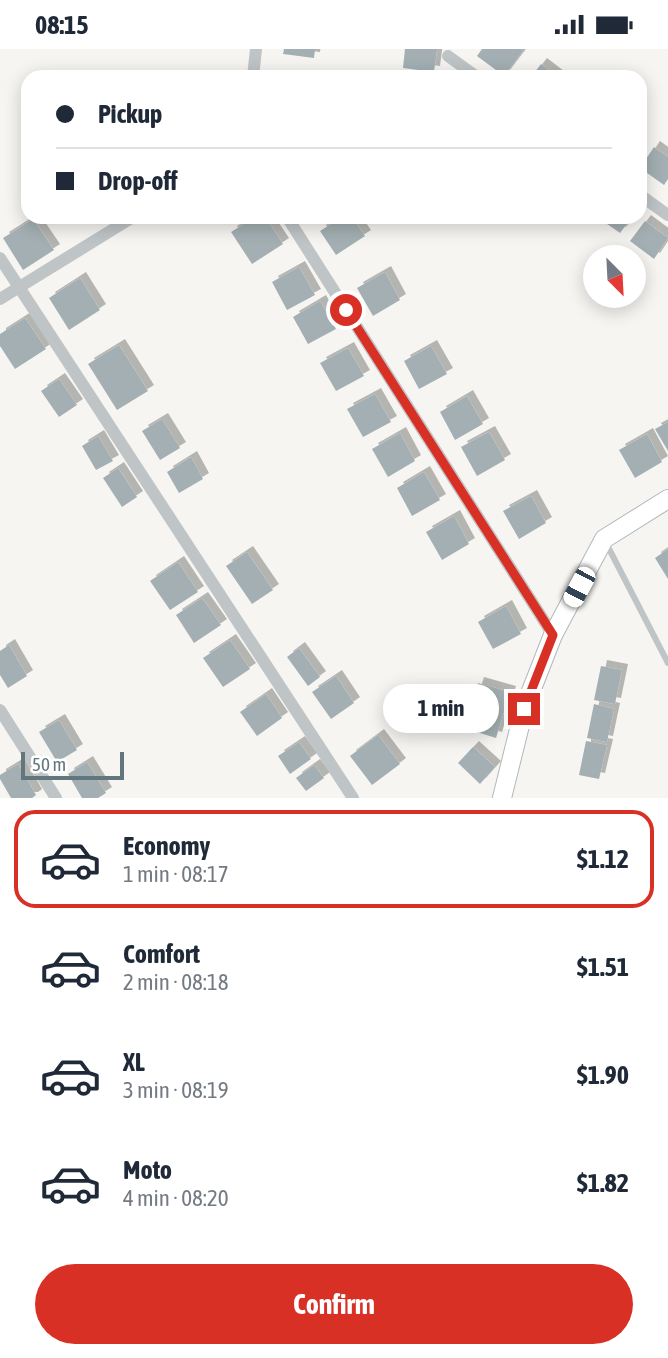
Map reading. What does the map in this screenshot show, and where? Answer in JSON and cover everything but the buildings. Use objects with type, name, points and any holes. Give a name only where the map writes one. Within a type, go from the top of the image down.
[{"type":"street","points":[[254,70],[256,49]]},
{"type":"street","points":[[448,56],[467,70]]},
{"type":"street","points":[[647,200],[668,215]]},
{"type":"street","points":[[0,299],[122,224]]},
{"type":"street","points":[[291,224],[553,635]]},
{"type":"street","points":[[0,258],[353,798]]},
{"type":"street","points":[[502,798],[524,709],[553,635],[604,539],[668,499]]},
{"type":"street","points":[[0,710],[56,798]]},
{"type":"lane","points":[[604,539],[668,663]]},
{"type":"route","points":[[346,310],[553,635],[524,709]]}]
